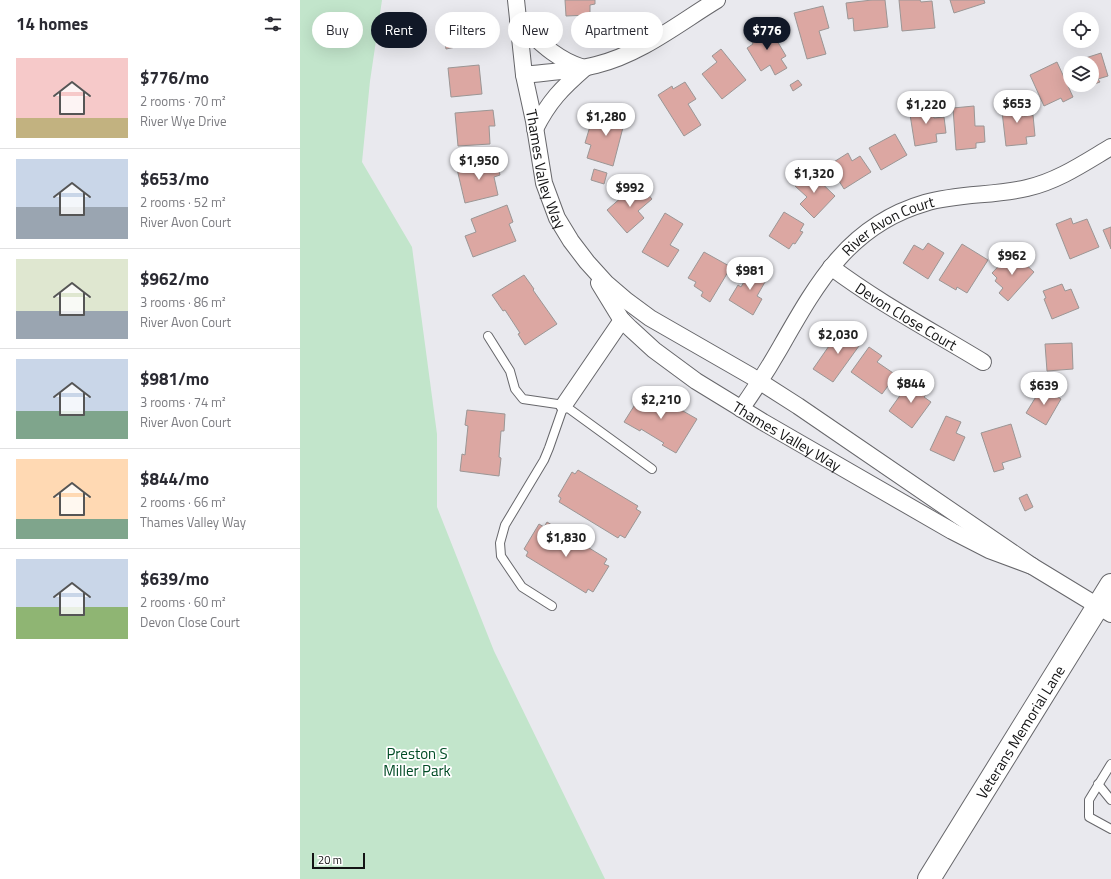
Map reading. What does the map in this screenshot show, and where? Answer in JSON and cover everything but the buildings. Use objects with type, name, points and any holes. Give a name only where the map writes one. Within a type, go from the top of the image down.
[{"type":"main road","name":"Veterans Memorial Lane","points":[[929,879],[1105,610],[1111,585]]},
{"type":"street","name":"Thames Valley Way","points":[[516,0],[517,12]]},
{"type":"street","points":[[524,75],[585,68],[612,60],[646,44],[717,0]]},
{"type":"street","name":"Thames Valley Way","points":[[521,48],[524,75],[536,129],[541,170],[547,194],[560,224],[622,320],[654,350],[675,366],[741,409],[973,542],[1006,557],[1032,566]]},
{"type":"street","points":[[548,48],[565,61],[585,68]]},
{"type":"street","points":[[536,129],[554,97],[566,84],[585,68]]},
{"type":"street","name":"River Avon Court","points":[[741,409],[760,382],[809,300],[831,267],[855,241],[871,228],[907,209],[927,202],[948,198],[1010,192],[1044,184],[1059,178],[1111,148]]},
{"type":"street","name":"Thames Valley Way","points":[[582,256],[606,283],[627,302],[650,318],[760,382],[798,406],[1032,566],[1105,610]]},
{"type":"street","name":"Devon Close Court","points":[[831,267],[848,280],[983,362]]},
{"type":"street","points":[[564,405],[622,320]]},
{"type":"lane","points":[[488,336],[510,371],[515,389],[523,399],[564,405],[652,468]]},
{"type":"lane","points":[[552,606],[522,587],[501,556],[500,543],[505,525],[544,460],[564,405]]},
{"type":"lane","points":[[1111,764],[1090,800],[1089,817],[1111,829]]},
{"type":"lane","points":[[1098,784],[1111,800]]},
{"type":"green space","name":"Preston S Miller Park","points":[[300,0],[382,0],[380,12],[371,12],[371,48],[375,48],[362,162],[412,247],[437,434],[437,507],[494,651],[605,879],[300,879]]}]
